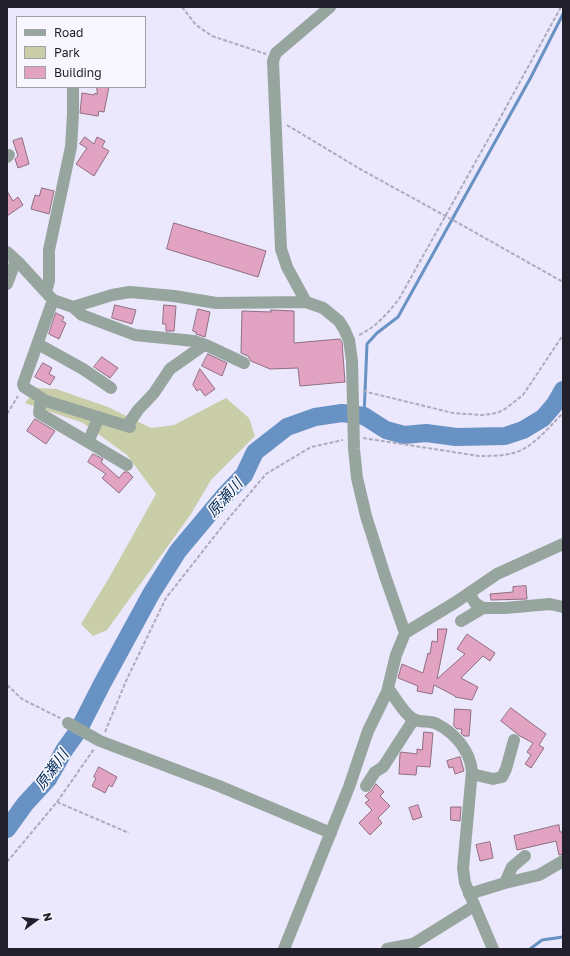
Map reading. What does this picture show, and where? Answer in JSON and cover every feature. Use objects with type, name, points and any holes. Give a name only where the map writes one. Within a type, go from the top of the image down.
[{"type":"street","points":[[306,302],[288,267],[282,249],[273,61],[276,53],[330,7]]},
{"type":"street","points":[[73,88],[71,147],[49,250],[50,296],[38,344],[23,384],[24,387],[46,401],[129,427],[138,410],[154,393],[170,369],[204,345]]},
{"type":"street","points":[[7,252],[50,296],[73,307],[82,315],[135,335],[194,342],[244,363]]},
{"type":"street","points":[[7,284],[16,260]]},
{"type":"street","points":[[73,307],[112,295],[130,292],[174,296],[216,303],[306,302],[323,308],[339,321],[349,340],[352,361],[354,391],[354,449],[357,478],[366,516],[405,633]]},
{"type":"street","points":[[38,344],[82,369],[111,388]]},
{"type":"street","points":[[42,398],[39,413],[127,465]]},
{"type":"street","points":[[88,442],[99,418]]},
{"type":"street","points":[[284,949],[358,763],[368,731],[388,688],[396,655],[405,633],[498,574],[563,544]]},
{"type":"street","points":[[469,593],[475,603],[483,608],[505,608],[550,604],[563,607]]},
{"type":"street","points":[[461,622],[483,608]]},
{"type":"street","points":[[388,688],[407,713],[414,719],[436,723],[459,740],[471,762],[472,774],[463,868],[465,883],[469,894],[493,949]]},
{"type":"street","points":[[366,786],[375,772],[383,767],[414,719]]},
{"type":"street","points":[[68,723],[100,740],[219,786],[331,833]]},
{"type":"street","points":[[472,774],[493,779],[502,777],[506,769],[514,740]]},
{"type":"street","points":[[358,763],[375,772]]},
{"type":"street","points":[[505,883],[512,867],[526,856]]},
{"type":"street","points":[[469,894],[539,875],[563,861]]},
{"type":"street","points":[[386,949],[413,944],[474,906]]},
{"type":"path","points":[[182,7],[196,25],[212,36],[263,54],[276,53]]},
{"type":"path","points":[[349,340],[377,325],[395,304],[555,20],[560,7]]},
{"type":"path","points":[[276,119],[360,169],[563,282]]},
{"type":"path","points":[[354,391],[453,413],[482,415],[497,413],[505,409],[523,395],[563,335]]},
{"type":"path","points":[[7,414],[24,387]]},
{"type":"path","points":[[7,862],[57,802],[100,740],[108,725],[126,681],[166,598],[228,519],[266,474],[311,447],[355,437],[479,456],[498,456],[517,452],[536,440],[563,413]]},
{"type":"path","points":[[7,684],[22,699],[68,723]]},
{"type":"path","points":[[57,802],[130,833]]},
{"type":"green space","points":[[37,388],[56,389],[108,407],[151,428],[174,425],[226,398],[249,418],[255,436],[211,480],[191,514],[107,630],[93,636],[81,624],[109,578],[156,494],[127,455],[83,423],[25,403]]},
{"type":"building","points":[[97,88],[109,88],[104,112],[99,111],[98,116],[80,113],[82,93],[97,94]]},
{"type":"building","points":[[85,137],[94,144],[97,137],[105,141],[102,147],[109,151],[94,176],[76,164],[87,148],[80,144]]},
{"type":"building","points":[[22,138],[29,164],[18,168],[15,159],[18,156],[13,141]]},
{"type":"building","points":[[42,188],[54,191],[49,214],[31,209],[35,195],[39,196]]},
{"type":"building","points":[[7,191],[13,201],[18,197],[23,205],[7,216]]},
{"type":"building","points":[[174,223],[266,251],[258,277],[167,249]]},
{"type":"building","points":[[115,305],[136,310],[132,324],[112,318]]},
{"type":"building","points":[[164,305],[176,306],[174,331],[166,331],[166,324],[163,324]]},
{"type":"building","points":[[198,309],[210,312],[205,337],[196,334],[196,332],[193,331]]},
{"type":"building","points":[[271,310],[294,311],[294,343],[340,339],[342,342],[345,382],[300,386],[298,368],[270,369],[251,361],[248,356],[241,353],[242,311],[271,312]]},
{"type":"building","points":[[56,313],[64,317],[62,321],[66,323],[59,339],[49,334]]},
{"type":"building","points":[[208,354],[227,363],[222,376],[202,366]]},
{"type":"building","points":[[102,357],[118,368],[110,378],[94,367]]},
{"type":"building","points":[[43,363],[52,368],[49,374],[55,377],[50,385],[35,377]]},
{"type":"building","points":[[200,369],[215,389],[205,396],[200,389],[197,391],[193,385]]},
{"type":"building","points":[[35,419],[55,431],[46,444],[27,431]]},
{"type":"building","points":[[93,454],[103,459],[101,462],[119,478],[124,472],[128,472],[133,477],[119,493],[102,478],[106,474],[88,462]]},
{"type":"building","points":[[526,586],[527,599],[491,600],[490,594],[513,592],[513,587]]},
{"type":"building","points":[[438,629],[447,629],[437,679],[465,654],[457,649],[467,634],[495,653],[490,661],[483,656],[461,678],[478,687],[472,700],[455,697],[434,685],[432,694],[417,691],[418,686],[398,678],[402,664],[423,673],[428,653],[430,654],[432,641],[437,642]]},
{"type":"building","points":[[511,708],[546,734],[539,745],[544,748],[531,768],[525,764],[531,755],[527,752],[533,743],[520,736],[501,721]]},
{"type":"building","points":[[455,709],[471,710],[469,736],[464,736],[461,733],[462,729],[457,729],[454,726]]},
{"type":"building","points":[[424,732],[433,733],[430,767],[417,766],[416,775],[399,774],[401,752],[417,754],[417,749],[422,750]]},
{"type":"building","points":[[460,757],[464,771],[455,774],[453,767],[449,768],[447,761]]},
{"type":"building","points":[[99,767],[117,777],[112,787],[109,785],[105,793],[92,786],[96,778],[94,777]]},
{"type":"building","points":[[376,784],[384,792],[380,796],[390,806],[378,818],[382,823],[370,835],[359,823],[372,810],[365,803],[369,800],[365,796]]},
{"type":"building","points":[[418,805],[422,817],[413,820],[409,808]]},
{"type":"building","points":[[451,807],[461,807],[460,821],[451,820]]},
{"type":"building","points":[[559,825],[560,832],[563,832],[563,854],[559,855],[556,841],[517,850],[514,836]]},
{"type":"building","points":[[490,842],[493,858],[480,861],[476,845]]},
{"type":"waterway","points":[[364,416],[367,344],[377,333],[398,317],[531,77],[563,14]]},
{"type":"waterway","name":"原瀬川","points":[[7,829],[25,804],[48,779],[65,749],[78,731],[151,594],[178,551],[224,496],[244,475],[255,452],[287,427],[315,417],[342,413],[364,416],[386,430],[404,435],[426,433],[456,437],[505,436],[523,430],[543,418],[555,404],[563,390]]},
{"type":"waterway","points":[[530,949],[542,940],[563,937]]}]
